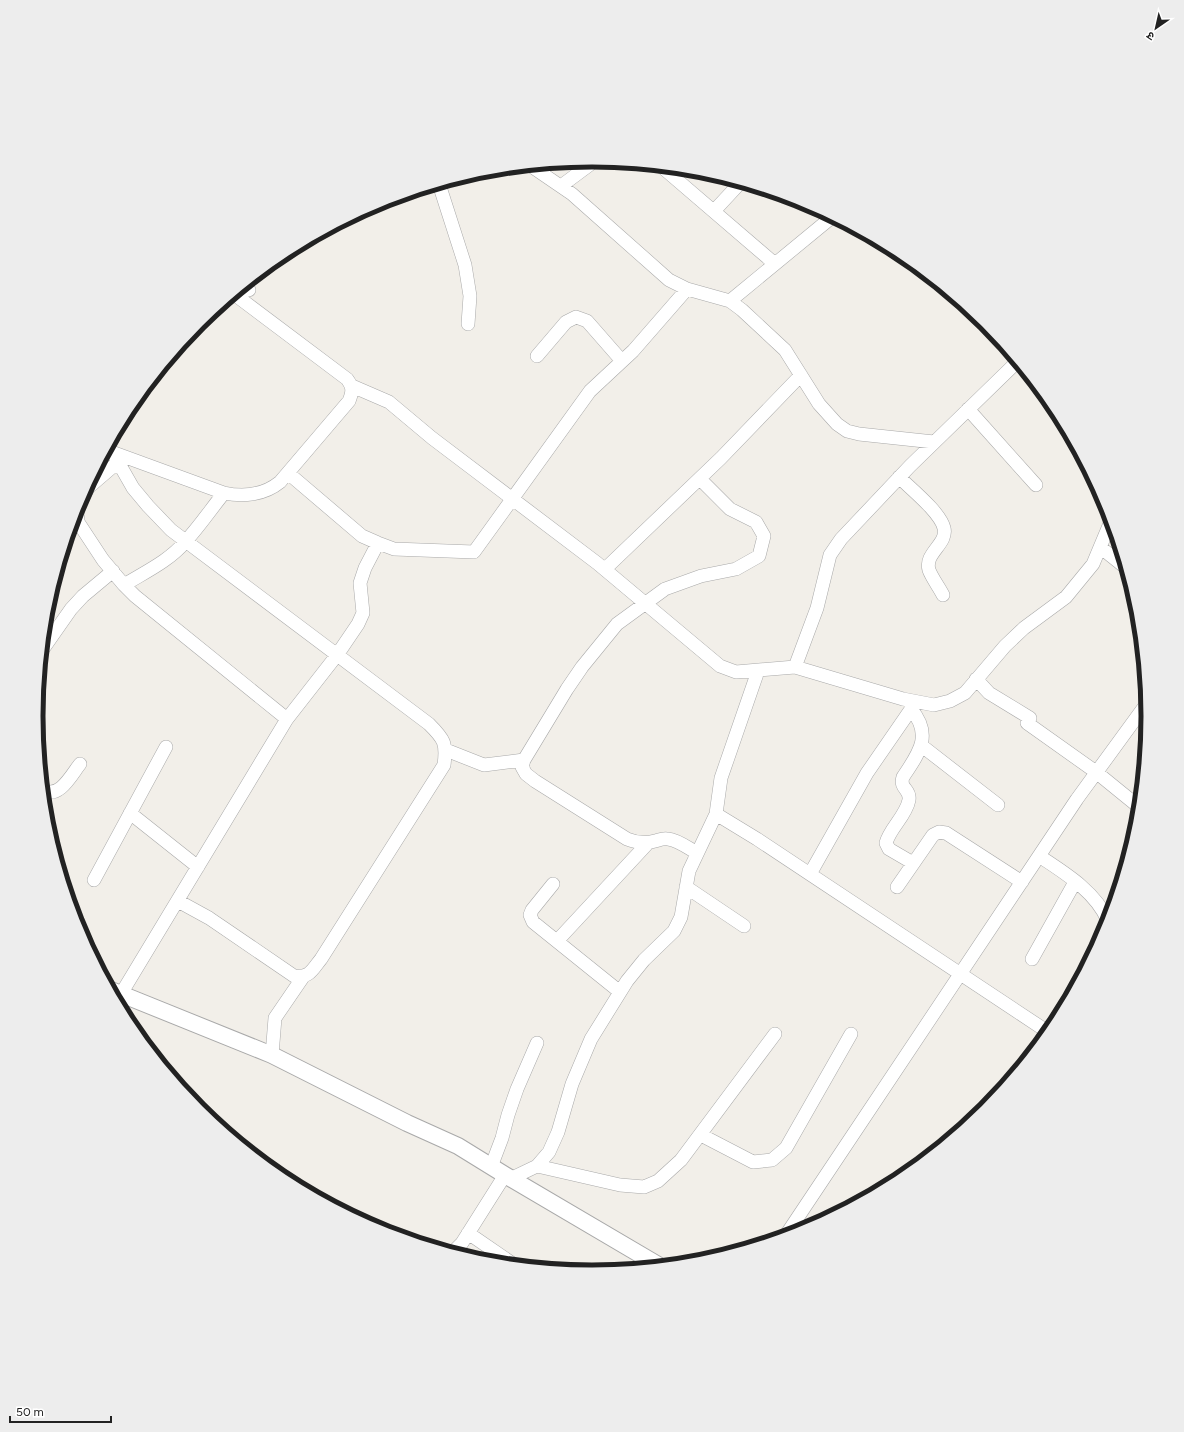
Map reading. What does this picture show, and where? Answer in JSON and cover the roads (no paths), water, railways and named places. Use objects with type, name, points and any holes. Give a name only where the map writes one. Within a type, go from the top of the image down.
[{"type":"street","points":[[561,186],[586,167]]},
{"type":"street","points":[[537,170],[561,186],[670,280],[687,289],[730,301],[742,310],[785,350],[819,404],[837,424],[847,431],[859,434],[934,442]]},
{"type":"street","points":[[669,173],[776,264]]},
{"type":"street","points":[[714,211],[737,187]]},
{"type":"street","points":[[441,189],[465,265],[470,296],[468,324]]},
{"type":"street","points":[[730,301],[828,221]]},
{"type":"street","points":[[288,473],[362,536],[378,543],[394,549],[474,552],[590,391],[633,352],[687,289]]},
{"type":"street","points":[[113,455],[224,493],[236,496],[250,495],[267,490],[280,482],[349,401],[353,393],[352,386],[347,379],[238,297]]},
{"type":"street","points":[[537,356],[566,322],[576,317],[586,321],[622,361]]},
{"type":"street","points":[[795,667],[817,608],[830,555],[841,539],[899,477],[1014,365]]},
{"type":"street","points":[[605,570],[700,479],[801,375]]},
{"type":"street","points":[[352,386],[389,402],[432,438],[605,570],[720,666],[736,672],[795,667],[903,699],[913,706],[922,727],[922,746],[901,782],[902,786],[907,791],[909,798],[907,805],[888,836],[886,843],[889,849],[913,864]]},
{"type":"street","points":[[968,409],[1036,485]]},
{"type":"street","points":[[113,455],[133,488],[171,530],[429,724],[441,736],[446,750],[444,765],[320,959],[309,973],[303,977],[275,1018],[272,1055]]},
{"type":"street","points":[[101,471],[113,455]]},
{"type":"street","points":[[899,477],[941,519],[945,530],[944,537],[931,557],[929,570],[943,595]]},
{"type":"street","points":[[697,852],[674,840],[667,839],[648,843],[635,843],[536,781],[526,774],[522,767],[524,760],[567,689],[582,667],[617,624],[665,589],[701,576],[736,569],[759,556],[764,536],[756,522],[730,510],[700,479]]},
{"type":"street","points":[[124,585],[168,558],[186,542],[224,493]]},
{"type":"street","points":[[79,523],[113,571],[135,596],[287,719]]},
{"type":"street","points":[[913,706],[934,705],[950,701],[965,693],[1005,646],[1024,628],[1066,597],[1093,564],[1108,529]]},
{"type":"street","points":[[117,990],[178,901],[287,719],[358,624],[363,613],[360,583],[378,543]]},
{"type":"street","points":[[1100,547],[1119,563]]},
{"type":"street","points":[[49,641],[70,609],[113,571]]},
{"type":"street","points":[[457,1248],[507,1177],[537,1166],[549,1152],[566,1108],[572,1084],[591,1039],[620,992],[644,960],[674,931],[681,917],[689,871],[716,814],[721,778],[758,671]]},
{"type":"street","points":[[976,679],[989,693],[1029,720],[1134,803]]},
{"type":"street","points":[[810,874],[867,773],[913,706]]},
{"type":"street","points":[[791,1227],[1077,799],[1141,711]]},
{"type":"street","points":[[922,746],[998,805]]},
{"type":"street","points":[[94,880],[166,747]]},
{"type":"street","points":[[446,750],[484,765],[524,760]]},
{"type":"street","points":[[49,792],[54,793],[61,789],[80,764]]},
{"type":"street","points":[[130,813],[198,867]]},
{"type":"street","points":[[716,814],[757,839],[1043,1029]]},
{"type":"street","points":[[897,887],[933,835],[939,832],[946,833],[1022,882]]},
{"type":"street","points":[[557,942],[648,843]]},
{"type":"street","points":[[1039,856],[1065,872],[1101,906],[1104,913]]},
{"type":"street","points":[[1032,959],[1075,882]]},
{"type":"street","points":[[553,884],[532,910],[530,915],[533,922],[620,992]]},
{"type":"street","points":[[686,887],[744,926]]},
{"type":"street","points":[[178,901],[209,918],[294,976],[303,977]]},
{"type":"street","points":[[119,994],[272,1055],[407,1123],[458,1146],[507,1177],[650,1262]]},
{"type":"street","points":[[537,1166],[620,1185],[644,1187],[658,1181],[681,1160],[701,1135],[775,1034]]},
{"type":"street","points":[[701,1135],[753,1162],[772,1160],[786,1148],[851,1034]]},
{"type":"street","points":[[491,1167],[502,1138],[517,1089],[537,1043]]},
{"type":"street","points":[[468,1233],[503,1257]]}]
